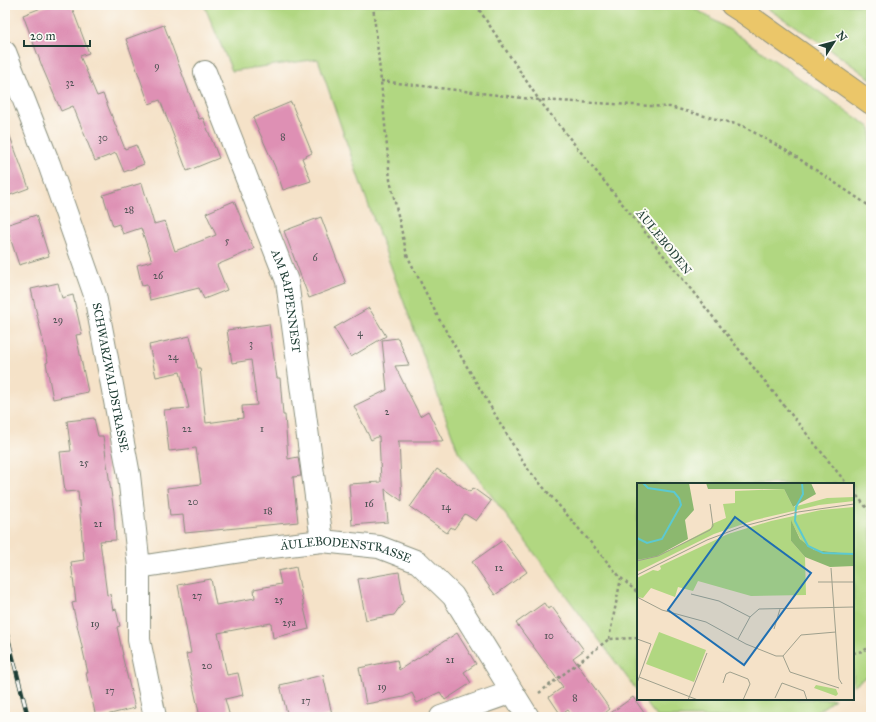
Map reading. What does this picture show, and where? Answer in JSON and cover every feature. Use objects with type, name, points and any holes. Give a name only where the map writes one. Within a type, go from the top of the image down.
[{"type":"highway","points":[[732,5],[871,103]]},
{"type":"street","name":"SCHWARZWALDSTRASSE","points":[[5,52],[49,164],[95,295],[129,475],[139,567],[139,640],[156,717]]},
{"type":"street","name":"AM RAPPENNEST","points":[[206,72],[286,281],[322,540]]},
{"type":"street","name":"ÄULEBODENSTRASSE","points":[[139,567],[322,540],[379,547],[418,562],[453,596],[520,705]]},
{"type":"street","points":[[441,717],[520,705]]},
{"type":"path","points":[[373,5],[390,180],[407,254],[439,319],[526,467],[621,578],[637,593]]},
{"type":"path","name":"ÄULEBODEN","points":[[476,5],[539,100],[846,483]]},
{"type":"path","points":[[381,81],[539,100],[670,107],[743,126],[792,154],[871,207]]},
{"type":"path","points":[[854,492],[871,513]]},
{"type":"path","points":[[609,639],[621,578]]},
{"type":"path","points":[[520,705],[609,639],[637,638]]},
{"type":"path","points":[[854,653],[863,651],[871,646]]},
{"type":"green space","points":[[204,5],[689,5],[738,35],[871,128],[871,673],[854,685],[854,483],[637,483],[637,691],[458,451],[358,176],[318,59],[232,71]]},
{"type":"green space","points":[[762,5],[871,5],[871,79],[824,45]]},
{"type":"green space","points":[[644,700],[834,700],[810,717],[657,717]]},
{"type":"building","points":[[49,5],[71,5],[89,53],[80,56],[97,96],[103,94],[125,149],[136,145],[144,164],[124,172],[116,153],[95,161],[73,106],[61,111],[43,69],[23,15]]},
{"type":"building","points":[[164,25],[199,119],[203,118],[219,158],[187,171],[160,100],[149,104],[126,39]]},
{"type":"building","points":[[291,102],[312,153],[302,158],[311,181],[283,190],[275,167],[253,118]]},
{"type":"building","points":[[5,128],[7,128],[29,188],[5,197]]},
{"type":"building","points":[[142,183],[154,224],[165,221],[175,251],[216,235],[206,213],[234,201],[254,249],[217,265],[227,290],[204,299],[199,288],[150,300],[147,285],[142,286],[137,265],[152,261],[141,228],[123,234],[119,224],[113,226],[103,195]]},
{"type":"building","points":[[36,215],[49,256],[19,265],[6,225]]},
{"type":"building","points":[[321,217],[346,284],[309,298],[284,231]]},
{"type":"building","points":[[58,283],[62,298],[73,295],[82,334],[76,335],[88,392],[53,399],[46,363],[48,362],[31,289]]},
{"type":"building","points":[[369,308],[386,336],[351,357],[334,328]]},
{"type":"building","points":[[269,324],[277,378],[280,378],[283,415],[285,415],[288,459],[298,457],[301,476],[293,477],[298,522],[185,533],[183,515],[170,516],[167,488],[201,484],[196,448],[169,451],[164,410],[189,408],[180,372],[156,377],[149,345],[190,336],[198,368],[200,368],[206,423],[243,418],[242,406],[257,405],[251,360],[232,363],[227,330]]},
{"type":"building","points":[[398,338],[409,365],[395,366],[420,416],[428,411],[443,441],[398,441],[402,501],[385,489],[388,522],[352,525],[349,484],[381,482],[379,436],[371,440],[354,406],[387,390],[382,340]]},
{"type":"building","points":[[94,418],[98,436],[103,436],[114,512],[116,540],[100,541],[107,595],[110,594],[113,610],[116,609],[120,626],[117,627],[122,655],[135,708],[98,717],[96,717],[86,673],[88,673],[72,603],[76,602],[71,562],[84,560],[78,491],[65,492],[60,452],[71,451],[67,421]]},
{"type":"building","points":[[437,469],[470,492],[473,488],[491,501],[476,521],[465,514],[454,529],[451,527],[447,533],[410,507]]},
{"type":"building","points":[[503,540],[527,572],[495,595],[472,562]]},
{"type":"building","points":[[296,567],[309,629],[273,638],[271,623],[218,633],[227,675],[238,673],[243,695],[225,699],[230,717],[200,717],[186,654],[191,653],[178,585],[211,579],[216,605],[255,598],[254,589],[281,584],[278,571]]},
{"type":"building","points":[[399,572],[404,601],[394,615],[366,620],[358,579]]},
{"type":"building","points":[[544,603],[548,609],[552,607],[584,650],[573,658],[610,709],[600,717],[573,717],[568,710],[561,715],[549,697],[563,687],[516,623]]},
{"type":"building","points":[[457,633],[476,664],[464,672],[471,683],[445,700],[440,692],[417,703],[412,693],[404,697],[366,704],[359,668],[397,660],[399,670]]},
{"type":"building","points":[[323,675],[332,714],[321,717],[288,717],[280,685]]},
{"type":"building","points":[[633,697],[647,717],[605,717]]},
{"type":"railway","points":[[5,627],[28,717]]}]
